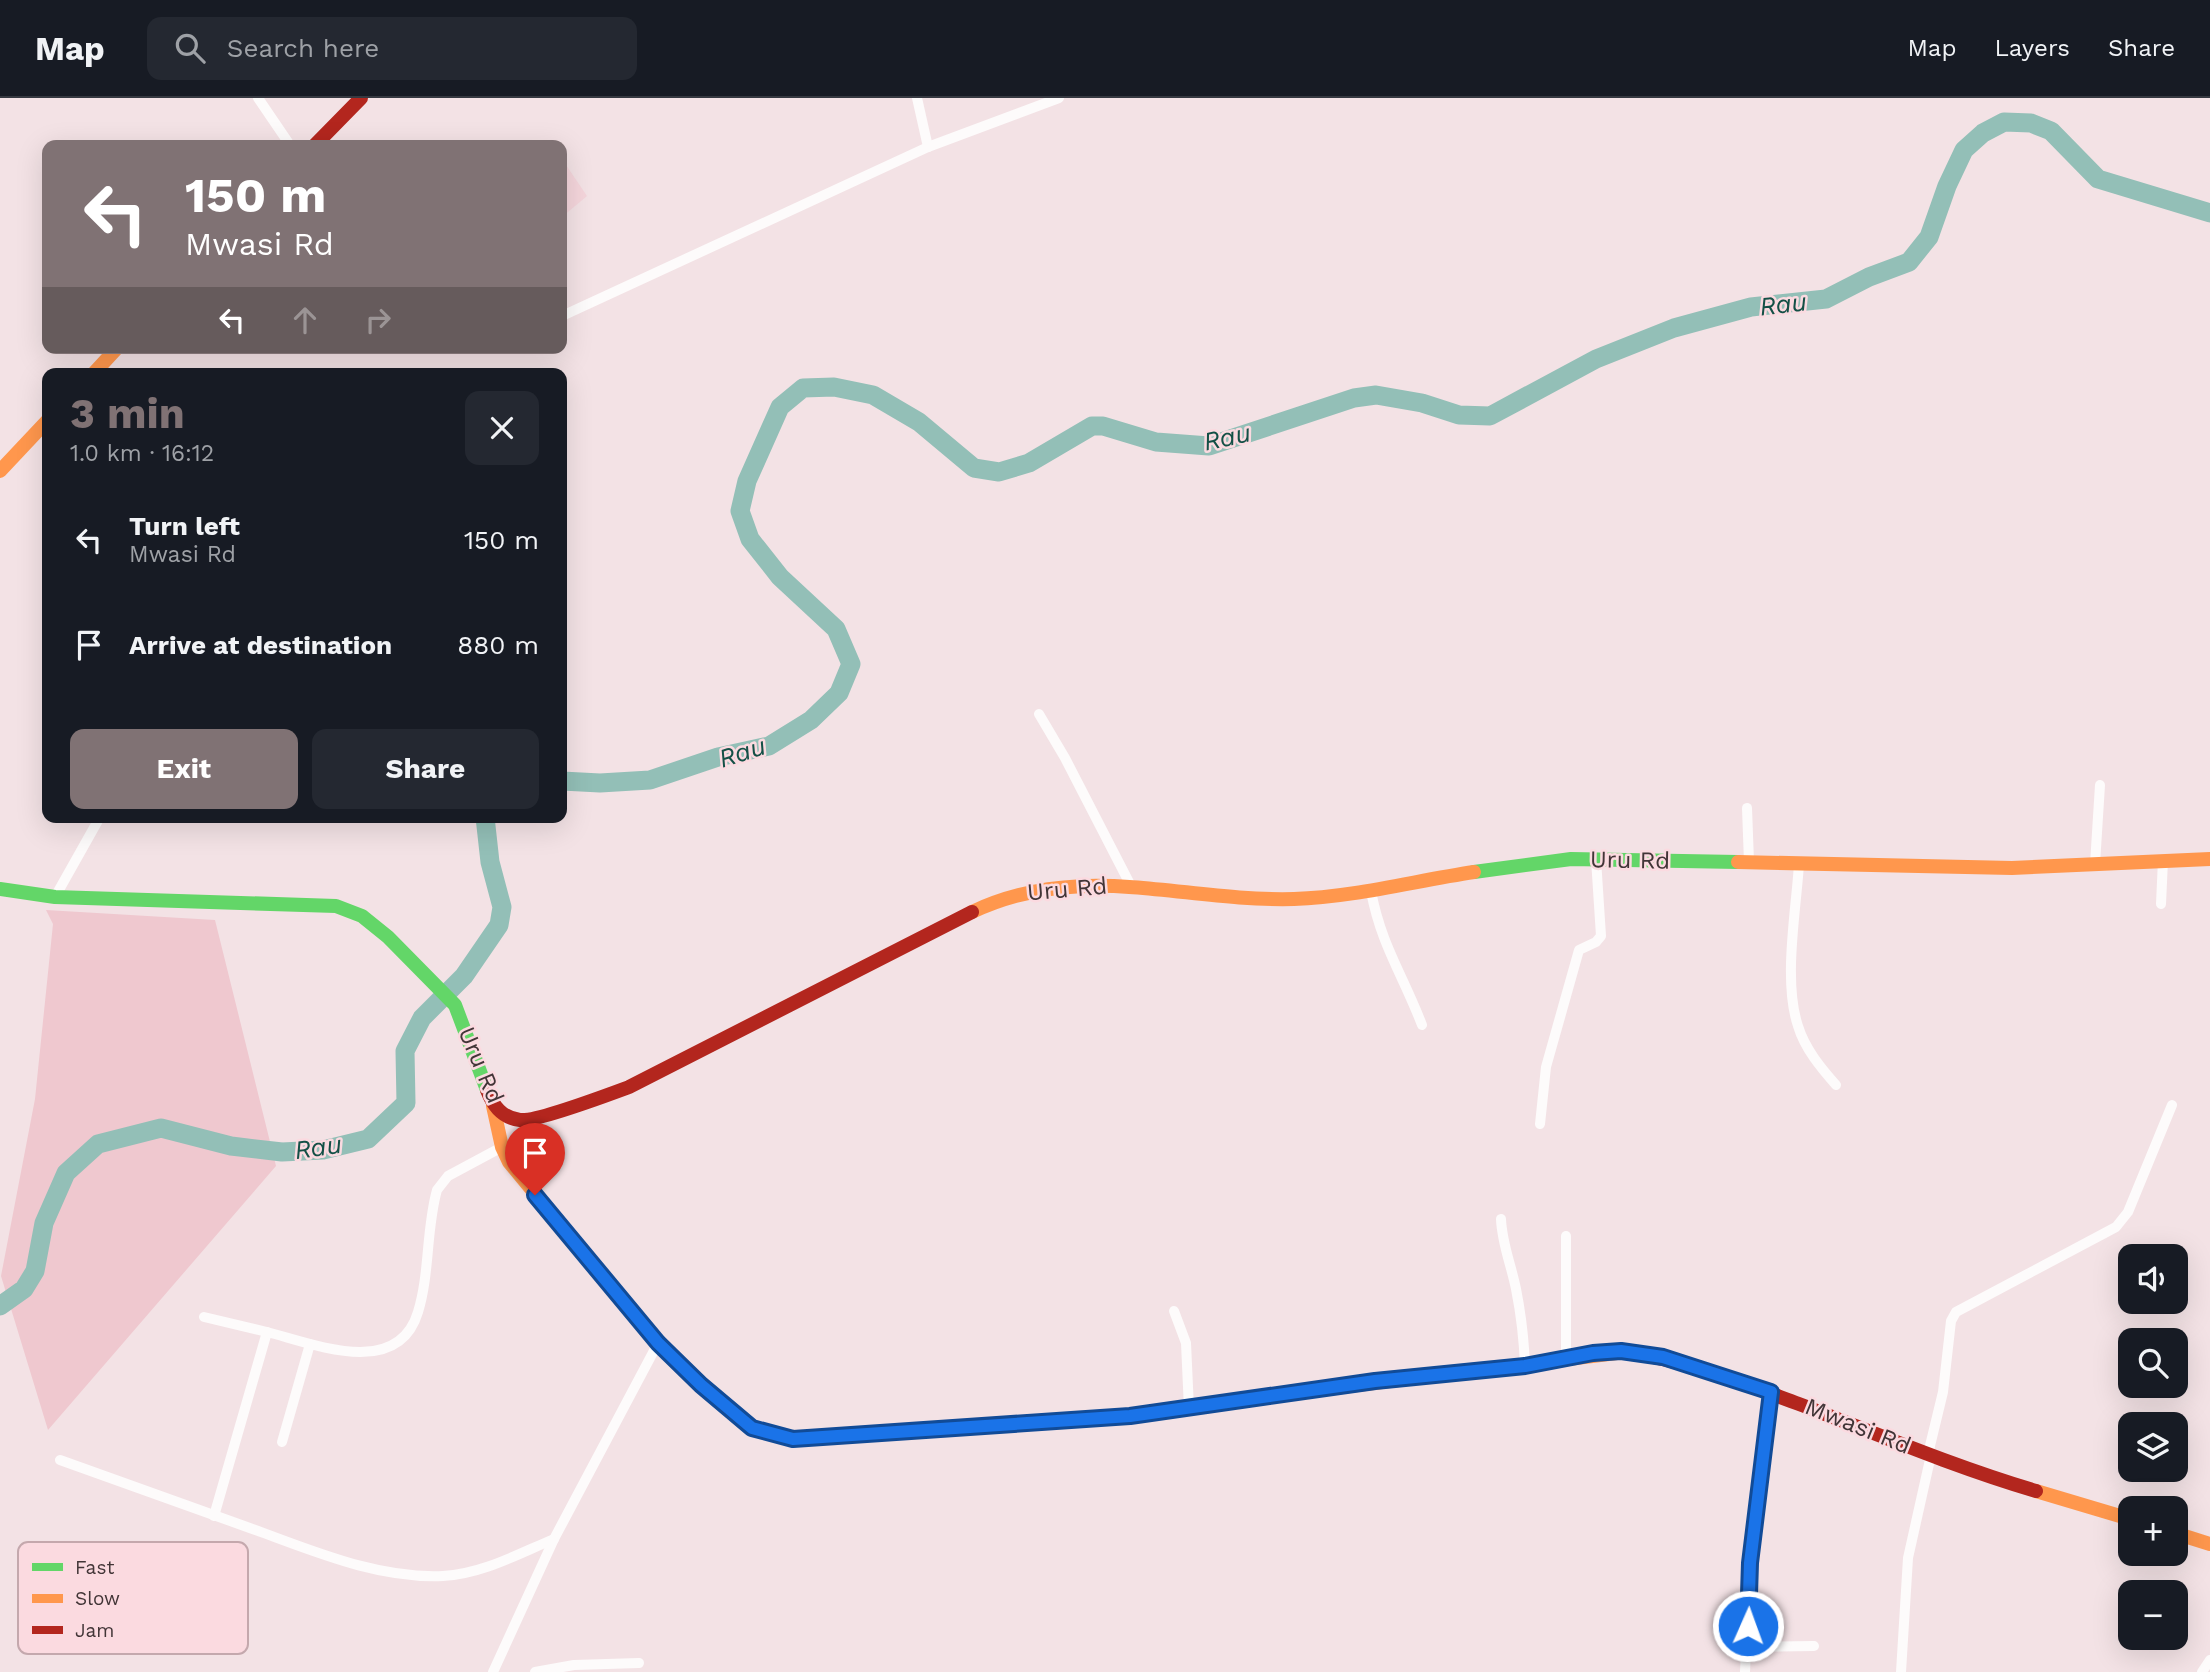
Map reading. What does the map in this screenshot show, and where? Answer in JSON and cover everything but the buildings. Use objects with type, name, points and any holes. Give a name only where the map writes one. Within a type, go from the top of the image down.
[{"type":"street","points":[[258,98],[287,140]]},
{"type":"street","points":[[320,140],[361,98]]},
{"type":"street","points":[[918,98],[928,147]]},
{"type":"street","points":[[567,314],[928,147],[1059,98]]},
{"type":"street","points":[[99,368],[111,354]]},
{"type":"street","points":[[0,471],[42,426]]},
{"type":"street","points":[[1039,715],[1065,758],[1131,886]]},
{"type":"street","points":[[2095,864],[2100,785]]},
{"type":"street","points":[[1747,808],[1749,862]]},
{"type":"street","points":[[55,897],[97,823]]},
{"type":"street","points":[[1540,1124],[1548,1058],[1566,1003],[1578,950],[1596,942],[1601,936],[1596,859]]},
{"type":"street","name":"Uru Rd","points":[[0,889],[55,897],[336,906],[362,916],[388,937],[445,995],[467,1030],[492,1104],[502,1114],[522,1121],[629,1087],[855,973],[912,941],[1014,894],[1054,886],[1131,886],[1263,900],[1332,898],[1534,862],[1596,859],[1999,869],[2210,859]]},
{"type":"street","points":[[2161,904],[2163,860]]},
{"type":"street","points":[[1799,864],[1793,955],[1794,1014],[1804,1042],[1836,1086]]},
{"type":"street","points":[[1371,891],[1384,945],[1407,985],[1422,1025]]},
{"type":"street","name":"Mwasi Rd","points":[[492,1104],[502,1147],[547,1211],[658,1343],[744,1423],[760,1432],[793,1439],[1189,1409],[1375,1381],[1525,1366],[1611,1352],[1645,1353],[1771,1392],[2022,1488],[2118,1516]]},
{"type":"street","points":[[1902,1672],[1908,1558],[1939,1417],[1951,1321],[1956,1312],[2116,1227],[2128,1212],[2172,1105]]},
{"type":"street","points":[[204,1317],[310,1344],[361,1353],[397,1343],[411,1331],[419,1310],[437,1190],[448,1176],[502,1147]]},
{"type":"street","points":[[1502,1219],[1502,1243],[1516,1287],[1525,1366]]},
{"type":"street","points":[[1566,1236],[1566,1358]]},
{"type":"street","points":[[1174,1311],[1186,1343],[1189,1409]]},
{"type":"street","points":[[214,1516],[267,1332]]},
{"type":"street","points":[[493,1672],[554,1539],[658,1343]]},
{"type":"street","points":[[282,1442],[310,1344]]},
{"type":"street","points":[[1745,1672],[1750,1563],[1771,1392]]},
{"type":"street","points":[[60,1460],[362,1566],[425,1576],[444,1576],[479,1569],[554,1539]]},
{"type":"street","points":[[2188,1537],[2210,1544]]},
{"type":"street","points":[[1747,1647],[1814,1646]]},
{"type":"street","points":[[2202,1672],[2210,1660]]},
{"type":"street","points":[[535,1672],[574,1665],[639,1663]]},
{"type":"shaded area","points":[[567,166],[587,196],[567,213]]},
{"type":"shaded area","points":[[46,910],[215,920],[276,1166],[48,1430],[1,1276],[35,1099],[53,924]]},
{"type":"waterway","name":"Rau","points":[[567,781],[600,783],[650,780],[718,757],[769,746],[811,720],[839,693],[851,664],[836,629],[780,577],[750,539],[740,511],[747,481],[780,407],[803,388],[834,387],[873,395],[919,422],[974,468],[999,472],[1029,463],[1092,426],[1103,426],[1156,442],[1209,446],[1354,398],[1376,395],[1422,403],[1459,415],[1490,416],[1596,359],[1674,328],[1751,307],[1826,299],[1869,277],[1909,262],[1929,237],[1947,186],[1964,150],[1983,133],[2004,122],[2031,123],[2051,131],[2098,179],[2210,213]]},
{"type":"waterway","name":"Rau","points":[[0,1306],[24,1289],[35,1271],[44,1223],[66,1173],[98,1144],[161,1128],[231,1146],[282,1152],[323,1150],[368,1139],[406,1103],[405,1051],[422,1018],[464,976],[499,925],[502,907],[490,862],[486,823]]},
{"type":"traffic: fast","points":[[1474,872],[1571,859],[1738,862]]},
{"type":"traffic: fast","points":[[0,889],[55,897],[336,906],[362,916],[388,937],[455,1005],[487,1090]]},
{"type":"traffic: fast","points":[[808,1438],[1130,1416],[1262,1397]]},
{"type":"traffic: slow","points":[[99,368],[111,354]]},
{"type":"traffic: slow","points":[[0,471],[42,426]]},
{"type":"traffic: slow","points":[[1738,862],[2012,868],[2210,859]]},
{"type":"traffic: slow","points":[[972,912],[1013,897],[1053,888],[1132,887],[1252,898],[1294,899],[1361,892],[1474,872]]},
{"type":"traffic: slow","points":[[493,1106],[502,1147],[509,1162],[658,1343],[744,1423],[775,1435],[808,1438]]},
{"type":"traffic: slow","points":[[1262,1397],[1625,1352]]},
{"type":"traffic: slow","points":[[2036,1491],[2118,1515]]},
{"type":"traffic: slow","points":[[2188,1537],[2210,1544]]},
{"type":"traffic: jam","points":[[320,140],[361,98]]},
{"type":"traffic: jam","points":[[487,1090],[499,1110],[508,1117],[520,1120],[557,1112],[620,1091],[972,912]]},
{"type":"traffic: jam","points":[[1625,1352],[1713,1373],[1946,1461],[2036,1491]]},
{"type":"route","points":[[535,1195],[658,1343],[744,1423],[773,1436],[793,1439],[840,1437],[1130,1416],[1375,1381],[1525,1366],[1593,1353],[1621,1351],[1663,1357],[1771,1392],[1750,1563],[1748,1626]]}]
